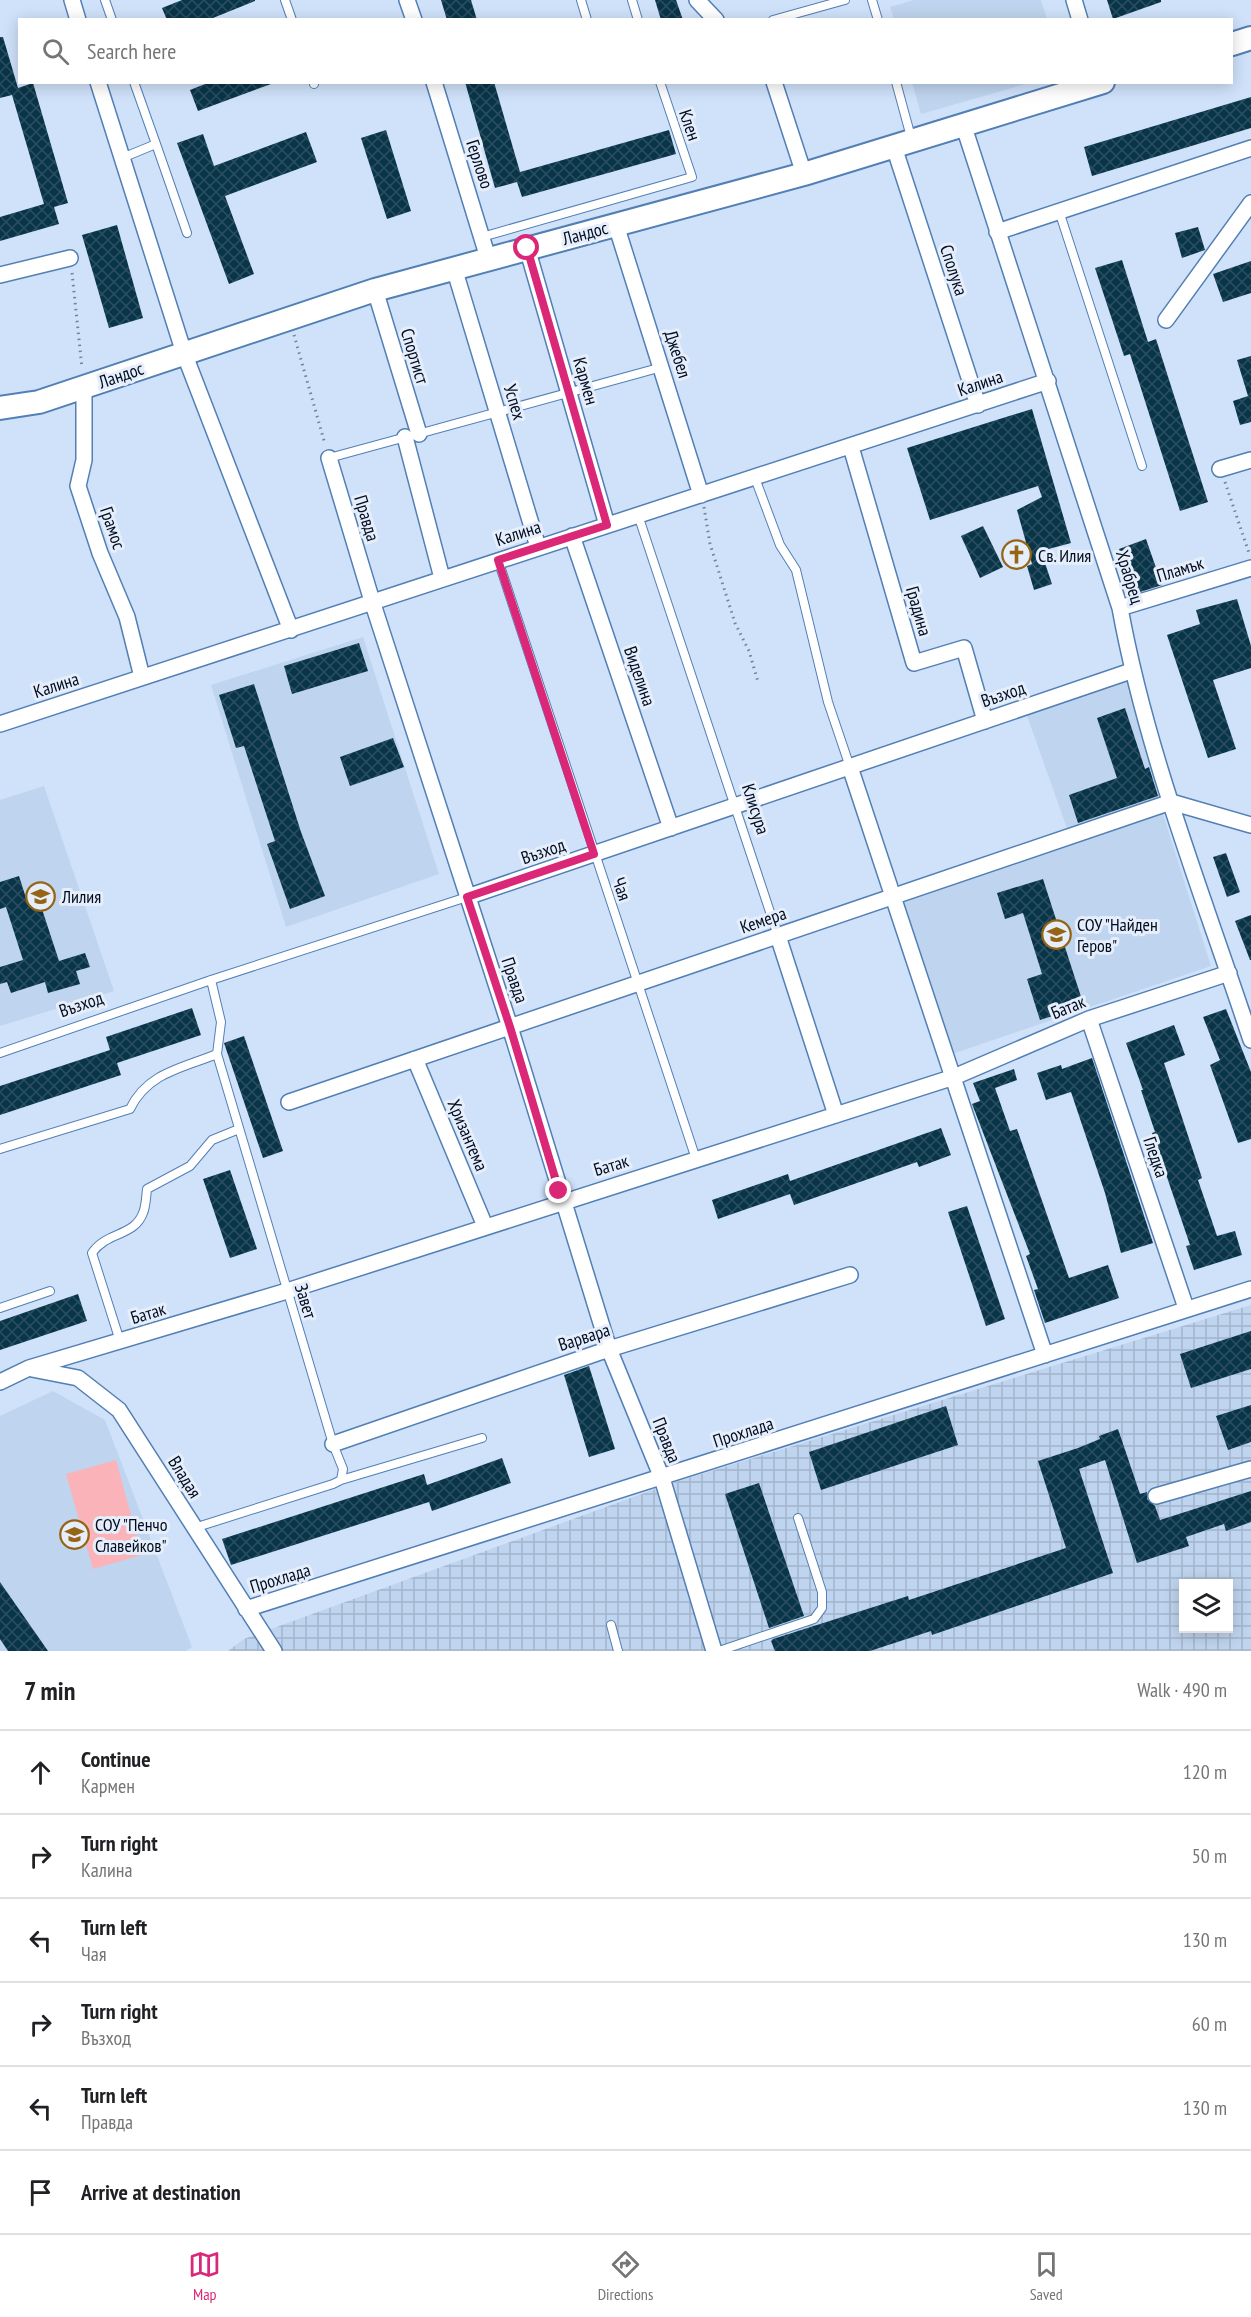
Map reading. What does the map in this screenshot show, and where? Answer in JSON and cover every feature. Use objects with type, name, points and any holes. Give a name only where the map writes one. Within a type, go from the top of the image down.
[{"type":"street","points":[[72,0],[77,18]]},
{"type":"street","points":[[407,0],[413,18]]},
{"type":"street","points":[[697,0],[714,18]]},
{"type":"street","points":[[1074,0],[1079,18]]},
{"type":"street","points":[[1233,44],[1251,38]]},
{"type":"street","points":[[99,84],[184,353],[291,630]]},
{"type":"street","name":"Герлово","points":[[435,84],[485,247]]},
{"type":"street","points":[[775,84],[804,174]]},
{"type":"street","name":"Ландос","points":[[0,408],[39,402],[288,318],[454,268],[485,247],[527,248],[616,225],[804,174],[964,127],[1098,84]]},
{"type":"street","name":"Храбрец","points":[[964,127],[1120,608],[1131,671],[1171,802],[1251,1040]]},
{"type":"street","name":"Сполука","points":[[903,144],[978,405]]},
{"type":"street","points":[[998,232],[1251,148]]},
{"type":"street","points":[[1166,320],[1251,206]]},
{"type":"street","name":"Джебел","points":[[616,225],[701,495]]},
{"type":"street","name":"Кармен","points":[[527,248],[607,525]]},
{"type":"street","points":[[0,275],[70,258]]},
{"type":"street","name":"Успех","points":[[454,268],[538,547]]},
{"type":"street","name":"Спортист","points":[[375,290],[412,436],[442,578]]},
{"type":"street","name":"Калина","points":[[0,724],[1048,381]]},
{"type":"street","name":"Грамос","points":[[84,387],[84,460],[78,486],[100,553],[128,617],[142,677]]},
{"type":"street","name":"Градина","points":[[851,447],[914,663],[964,648],[986,721]]},
{"type":"street","name":"Правда","points":[[329,458],[372,601],[510,1027],[609,1349],[662,1478],[714,1651]]},
{"type":"street","points":[[1221,469],[1251,460]]},
{"type":"street","name":"Виделина","points":[[572,536],[672,828]]},
{"type":"street","name":"Пламък","points":[[1120,608],[1251,568]]},
{"type":"street","name":"Възход","points":[[467,897],[1131,671]]},
{"type":"street","points":[[850,767],[1044,1355]]},
{"type":"street","points":[[1171,802],[1251,825]]},
{"type":"street","name":"Кемера","points":[[289,1102],[1171,802]]},
{"type":"street","name":"Клисура","points":[[778,936],[836,1115]]},
{"type":"street","name":"Батак","points":[[0,1382],[29,1368],[287,1291],[954,1077],[1089,1019],[1229,973]]},
{"type":"street","name":"Гледка","points":[[1089,1019],[1186,1308]]},
{"type":"street","name":"Хризантема","points":[[415,1059],[485,1226]]},
{"type":"street","name":"Варвара","points":[[333,1444],[609,1349],[850,1275]]},
{"type":"street","name":"Прохлада","points":[[246,1609],[1251,1289]]},
{"type":"street","name":"Владая","points":[[29,1368],[78,1378],[119,1410],[274,1651]]},
{"type":"street","points":[[1156,1496],[1251,1470]]},
{"type":"lane","points":[[105,0],[111,18]]},
{"type":"lane","points":[[285,0],[291,18]]},
{"type":"lane","points":[[582,0],[586,18]]},
{"type":"lane","points":[[632,0],[637,18]]},
{"type":"lane","points":[[780,18],[845,0]]},
{"type":"lane","points":[[872,0],[877,18]]},
{"type":"lane","points":[[135,84],[187,233]]},
{"type":"lane","name":"Клен","points":[[485,247],[692,177],[661,84]]},
{"type":"lane","points":[[896,84],[903,144]]},
{"type":"lane","points":[[122,158],[156,144]]},
{"type":"lane","points":[[1059,211],[1142,466]]},
{"type":"lane","points":[[329,458],[662,367]]},
{"type":"lane","points":[[755,478],[780,545],[796,570],[828,702],[850,767]]},
{"type":"lane","name":"Клисура","points":[[638,515],[778,936]]},
{"type":"lane","name":"Чая","points":[[498,560],[696,1159]]},
{"type":"lane","name":"Възход","points":[[0,1053],[211,980],[467,897]]},
{"type":"lane","name":"Завет","points":[[211,980],[221,1022],[217,1054],[333,1444],[343,1469],[341,1480]]},
{"type":"lane","points":[[0,1149],[130,1109],[138,1094],[152,1079],[217,1054]]},
{"type":"lane","points":[[120,1341],[92,1253],[100,1242],[135,1227],[144,1213],[147,1189],[190,1166],[212,1140],[239,1129]]},
{"type":"lane","points":[[0,1308],[50,1291]]},
{"type":"lane","points":[[194,1528],[341,1480],[482,1438]]},
{"type":"lane","points":[[719,1651],[814,1619],[822,1608],[822,1592],[798,1518]]},
{"type":"lane","points":[[611,1625],[618,1651]]},
{"type":"path","points":[[70,258],[84,387]]},
{"type":"path","points":[[288,318],[329,458]]},
{"type":"path","points":[[1221,469],[1251,559]]},
{"type":"path","points":[[701,495],[710,544],[735,623],[749,651],[758,682]]},
{"type":"shaded area","points":[[914,0],[1041,0],[1047,18],[894,18],[890,7]]},
{"type":"shaded area","points":[[913,84],[1026,84],[921,114]]},
{"type":"shaded area","points":[[363,637],[439,874],[286,927],[211,685]]},
{"type":"shaded area","points":[[1129,675],[1168,800],[1069,834],[1025,710]]},
{"type":"shaded area","name":"Лилия","points":[[44,786],[114,991],[0,1026],[0,800]]},
{"type":"shaded area","name":"СОУ \"Найден Геров\"","points":[[1162,811],[1211,966],[949,1055],[902,901]]},
{"type":"shaded area","points":[[1251,1305],[1251,1651],[228,1651],[244,1639],[669,1484]]},
{"type":"shaded area","name":"СОУ \"Пенчо Славейков\"","points":[[53,1391],[105,1420],[192,1647],[186,1651],[0,1651],[0,1416]]},
{"type":"shaded area","points":[[116,1460],[142,1555],[93,1569],[66,1474]]},
{"type":"building","points":[[182,0],[255,0],[213,18],[166,18],[162,8]]},
{"type":"building","points":[[441,0],[471,0],[476,18],[446,18]]},
{"type":"building","points":[[655,0],[676,0],[682,18],[660,18]]},
{"type":"building","points":[[1107,0],[1161,0],[1161,2],[1113,18]]},
{"type":"building","points":[[0,37],[3,37],[18,88],[33,84],[68,203],[54,207],[59,224],[0,241],[0,217],[44,204],[12,95],[0,98]]},
{"type":"building","points":[[205,84],[271,84],[198,111],[190,90]]},
{"type":"building","points":[[466,84],[495,84],[520,172],[669,130],[676,154],[522,197],[517,182],[495,188]]},
{"type":"building","points":[[1251,97],[1251,128],[1092,176],[1084,147]]},
{"type":"building","points":[[386,130],[411,211],[387,219],[361,138]]},
{"type":"building","points":[[306,132],[317,162],[225,196],[254,274],[229,284],[177,143],[203,134],[214,166]]},
{"type":"building","points":[[117,225],[143,318],[109,328],[82,235]]},
{"type":"building","points":[[1198,227],[1205,250],[1182,258],[1175,233]]},
{"type":"building","points":[[1122,260],[1148,342],[1156,339],[1208,502],[1180,511],[1130,354],[1124,356],[1095,268]]},
{"type":"building","points":[[1251,261],[1251,293],[1223,302],[1213,274]]},
{"type":"building","points":[[1251,356],[1251,422],[1240,425],[1233,401],[1248,396],[1237,360]]},
{"type":"building","points":[[1032,409],[1071,543],[1041,551],[1052,584],[1034,590],[1027,566],[1032,564],[1017,510],[1042,497],[1038,486],[930,520],[907,448]]},
{"type":"building","points":[[983,526],[1003,567],[980,578],[961,536]]},
{"type":"building","points":[[1146,539],[1162,585],[1134,594],[1119,549]]},
{"type":"building","points":[[1237,599],[1251,646],[1251,668],[1213,680],[1236,749],[1208,758],[1167,635],[1200,624],[1196,610]]},
{"type":"building","points":[[359,643],[368,671],[292,694],[284,666]]},
{"type":"building","points":[[254,684],[301,832],[325,896],[290,909],[267,844],[275,841],[244,746],[236,748],[219,695]]},
{"type":"building","points":[[1125,708],[1145,769],[1149,767],[1158,796],[1078,823],[1069,795],[1117,778],[1097,718]]},
{"type":"building","points":[[393,738],[404,767],[350,786],[340,757]]},
{"type":"building","points":[[1226,853],[1240,892],[1227,897],[1213,857]]},
{"type":"building","points":[[19,876],[27,901],[38,897],[59,961],[85,953],[90,967],[76,971],[80,984],[48,993],[45,982],[11,993],[7,982],[0,984],[0,967],[23,960],[6,907],[0,909],[0,882]]},
{"type":"building","points":[[1043,879],[1084,1006],[1040,1020],[1027,979],[1042,974],[1023,913],[1005,919],[997,893]]},
{"type":"building","points":[[1251,915],[1251,960],[1250,960],[1235,921]]},
{"type":"building","points":[[192,1008],[201,1035],[117,1063],[121,1075],[0,1115],[0,1086],[110,1050],[106,1037]]},
{"type":"building","points":[[1226,1009],[1251,1072],[1251,1139],[1238,1143],[1210,1065],[1220,1060],[1203,1017]]},
{"type":"building","points":[[1174,1025],[1185,1055],[1164,1063],[1202,1178],[1198,1180],[1217,1236],[1235,1231],[1242,1255],[1194,1270],[1186,1246],[1190,1245],[1152,1133],[1155,1132],[1141,1090],[1143,1090],[1126,1043]]},
{"type":"building","points":[[244,1036],[283,1151],[263,1158],[224,1043]]},
{"type":"building","points":[[1092,1058],[1153,1243],[1121,1253],[1105,1193],[1071,1092],[1046,1100],[1037,1073],[1061,1065],[1062,1069]]},
{"type":"building","points":[[1014,1069],[1017,1080],[995,1088],[1010,1131],[1017,1129],[1069,1278],[1108,1265],[1119,1298],[1045,1323],[1034,1290],[1038,1289],[1026,1256],[1030,1254],[972,1104],[980,1101],[973,1083]]},
{"type":"building","points":[[941,1128],[951,1155],[919,1167],[917,1162],[794,1205],[790,1194],[718,1219],[712,1200],[788,1174],[790,1181]]},
{"type":"building","points":[[230,1170],[257,1249],[230,1258],[203,1179]]},
{"type":"building","points":[[967,1206],[1005,1319],[986,1326],[948,1212]]},
{"type":"building","points":[[78,1294],[87,1321],[0,1350],[0,1321]]},
{"type":"building","points":[[1251,1331],[1251,1369],[1191,1388],[1180,1354]]},
{"type":"building","points":[[589,1366],[615,1449],[589,1457],[564,1375]]},
{"type":"building","points":[[1251,1405],[1251,1442],[1228,1450],[1216,1416]]},
{"type":"building","points":[[946,1406],[958,1445],[821,1490],[809,1452]]},
{"type":"building","points":[[1118,1429],[1140,1494],[1147,1492],[1147,1499],[1155,1506],[1160,1520],[1251,1491],[1251,1522],[1226,1531],[1224,1524],[1186,1537],[1189,1546],[1137,1563],[1105,1460],[1079,1469],[1113,1573],[932,1635],[931,1631],[870,1651],[775,1651],[771,1641],[773,1639],[908,1596],[909,1600],[1066,1548],[1038,1461],[1078,1448],[1100,1439],[1099,1436]]},
{"type":"building","points":[[502,1458],[511,1483],[432,1511],[429,1502],[231,1565],[222,1539],[424,1474],[427,1485]]},
{"type":"building","points":[[759,1483],[804,1616],[769,1628],[725,1494]]},
{"type":"building","points":[[0,1582],[48,1651],[8,1651],[0,1639]]},
{"type":"place","name":"Св. Илия","points":[[1017,555]]},
{"type":"place","name":"Лилия","points":[[41,896]]},
{"type":"place","name":"СОУ \"Найден Геров\"","points":[[1056,934]]},
{"type":"place","name":"СОУ \"Пенчо Славейков\"","points":[[74,1534]]},
{"type":"route","points":[[527,248],[607,525],[498,560],[594,854],[467,897],[510,1027],[559,1191]]}]
